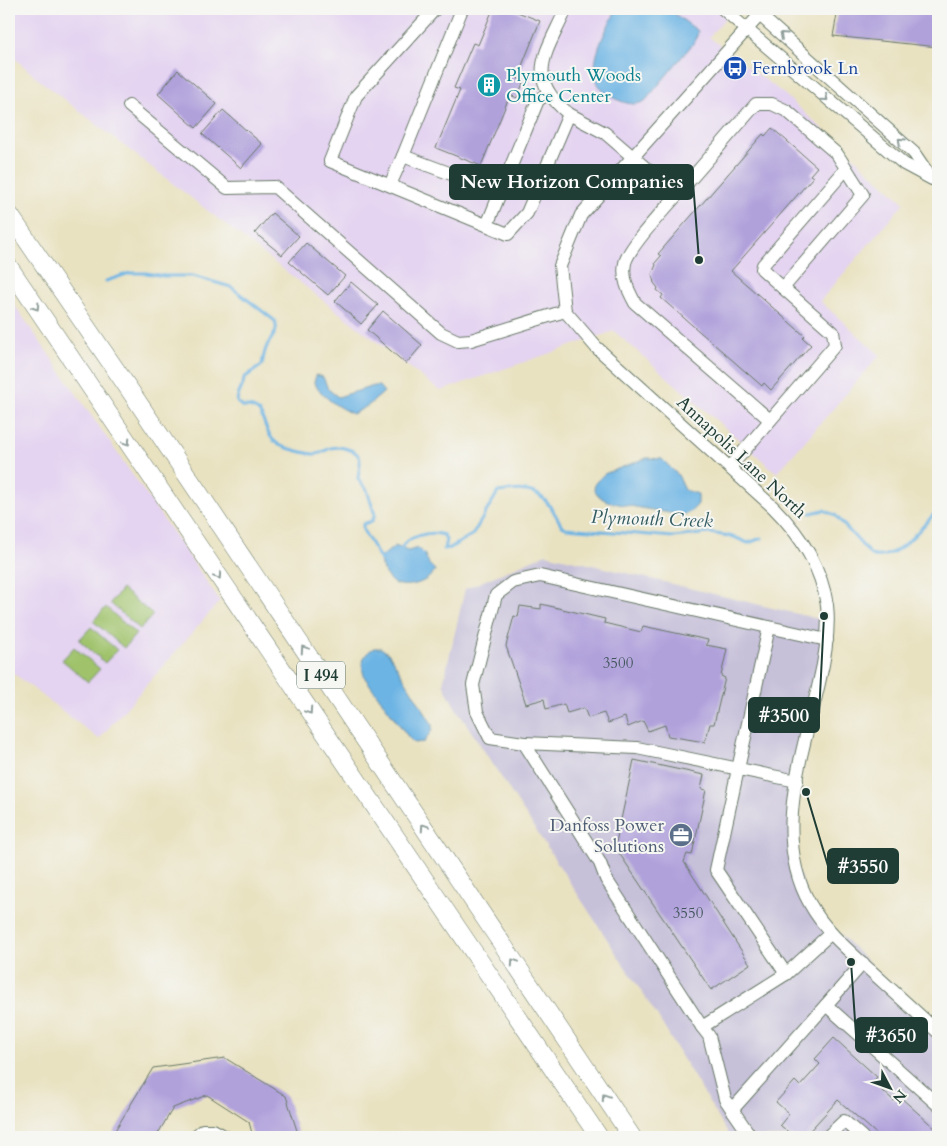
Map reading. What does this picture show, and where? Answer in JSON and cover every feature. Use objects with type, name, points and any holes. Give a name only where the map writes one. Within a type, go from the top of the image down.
[{"type":"highway","name":"I 494","points":[[9,214],[137,400],[632,1137]]},
{"type":"highway","name":"I 494","points":[[9,267],[600,1137]]},
{"type":"street","points":[[435,9],[356,96],[330,161],[508,234],[527,213],[569,114]]},
{"type":"street","points":[[390,186],[462,9]]},
{"type":"street","points":[[566,9],[541,68],[543,82],[549,93],[556,104],[569,114],[605,133],[677,196]]},
{"type":"street","points":[[723,9],[904,164],[935,182]]},
{"type":"street","points":[[129,106],[227,188],[275,186],[441,333],[458,340],[471,340],[565,311],[560,266],[581,214],[747,30],[760,11],[914,153],[935,182]]},
{"type":"street","points":[[486,225],[538,100],[549,93]]},
{"type":"street","points":[[770,420],[635,303],[624,276],[625,262],[632,250],[756,104],[772,104],[787,111],[837,154],[863,195],[782,288]]},
{"type":"street","points":[[403,156],[500,192]]},
{"type":"street","points":[[730,467],[835,345],[833,332],[762,269],[763,265],[846,169]]},
{"type":"street","name":"Annapolis Lane North","points":[[565,311],[596,347],[730,467],[793,528],[809,552],[823,589],[827,606],[827,640],[790,821],[791,850],[798,878],[810,904],[831,933],[938,1032]]},
{"type":"street","points":[[797,781],[637,748],[524,743],[490,738],[477,712],[474,685],[496,595],[513,582],[540,576],[827,640]]},
{"type":"street","points":[[769,627],[716,870],[786,974]]},
{"type":"street","points":[[524,743],[600,863],[606,879],[709,1036],[725,1099],[751,1137]]},
{"type":"street","points":[[702,1027],[786,974],[831,933]]},
{"type":"street","points":[[732,1110],[863,964]]},
{"type":"street","points":[[826,1005],[938,1105]]},
{"type":"street","points":[[827,1137],[844,1120],[862,1137]]},
{"type":"street","points":[[194,1137],[203,1130],[213,1130],[226,1137]]},
{"type":"shaded area","points":[[9,9],[733,9],[709,37],[784,94],[904,203],[820,301],[880,355],[777,473],[614,331],[440,391],[38,79],[9,53]]},
{"type":"shaded area","points":[[9,297],[220,601],[99,739],[9,670]]},
{"type":"shaded area","points":[[546,554],[827,621],[797,781],[791,850],[810,904],[938,1032],[938,1137],[730,1137],[656,1014],[454,705],[443,684],[465,589]]},
{"type":"green space","points":[[122,589],[153,615],[140,629],[110,603]]},
{"type":"green space","points":[[106,607],[136,634],[124,648],[93,621]]},
{"type":"green space","points":[[91,627],[117,650],[105,663],[79,640]]},
{"type":"green space","points":[[74,647],[100,669],[88,682],[62,660]]},
{"type":"water","points":[[617,9],[668,9],[698,31],[696,40],[645,101],[638,104],[616,99],[604,92],[597,82],[596,58],[605,32]]},
{"type":"water","points":[[316,375],[323,377],[328,389],[338,397],[374,386],[379,386],[384,392],[369,405],[353,414],[336,405],[322,393],[314,383]]},
{"type":"water","points":[[647,458],[662,459],[678,475],[685,490],[698,494],[698,504],[693,510],[681,515],[613,503],[602,498],[594,489],[595,483],[604,474]]},
{"type":"water","points":[[395,546],[408,551],[418,548],[435,570],[428,578],[412,585],[393,583],[385,573],[380,558]]},
{"type":"water","points":[[374,648],[381,648],[389,654],[432,724],[432,730],[424,742],[414,743],[409,738],[365,678],[363,661]]},
{"type":"building","name":"Plymouth Woods Office Center","points":[[493,9],[510,9],[540,21],[517,78],[524,81],[517,98],[510,95],[481,166],[436,148],[460,90],[454,88],[473,43],[478,45]]},
{"type":"building","points":[[838,9],[938,9],[938,47],[833,36]]},
{"type":"building","points":[[178,70],[217,104],[196,128],[158,94]]},
{"type":"building","points":[[223,110],[262,144],[241,168],[202,134]]},
{"type":"building","points":[[772,128],[817,167],[810,175],[813,177],[731,271],[805,336],[803,338],[811,345],[771,390],[764,383],[762,386],[661,298],[663,295],[657,290],[658,288],[654,283],[652,274],[655,263],[661,256],[658,254],[763,134],[765,136]]},
{"type":"building","points":[[272,213],[299,236],[282,255],[255,233]]},
{"type":"building","points":[[306,243],[345,276],[328,295],[289,262]]},
{"type":"building","points":[[351,282],[378,305],[361,324],[335,301]]},
{"type":"building","points":[[383,311],[422,345],[406,364],[367,330]]},
{"type":"building","points":[[541,604],[605,619],[604,623],[641,632],[643,626],[708,640],[706,645],[727,649],[721,676],[725,678],[714,724],[710,724],[705,742],[668,736],[665,725],[648,731],[643,721],[628,727],[625,717],[608,723],[604,713],[588,718],[584,708],[567,713],[564,704],[546,709],[544,699],[526,704],[506,646],[514,616],[518,617],[520,606],[541,609]]},
{"type":"building","points":[[634,760],[704,775],[701,789],[706,790],[692,855],[687,854],[684,862],[750,964],[711,990],[615,847]]},
{"type":"building","points":[[834,1038],[877,1077],[873,1082],[894,1101],[899,1096],[938,1131],[938,1137],[880,1137],[838,1100],[804,1137],[794,1137],[780,1125],[789,1114],[776,1102],[795,1081],[800,1086],[820,1064],[815,1059]]},
{"type":"building","points":[[225,1058],[286,1096],[299,1137],[253,1137],[249,1122],[207,1095],[173,1108],[156,1137],[111,1137],[153,1068]]},
{"type":"waterway","name":"Plymouth Creek","points":[[106,281],[130,273],[193,276],[231,287],[275,321],[276,332],[266,348],[262,365],[244,378],[237,402],[243,407],[251,407],[261,414],[268,433],[279,445],[314,454],[338,447],[351,450],[357,454],[360,462],[358,479],[367,490],[375,515],[372,521],[363,524],[363,530],[382,562]]},
{"type":"waterway","name":"Plymouth Creek","points":[[400,550],[403,545],[413,538],[432,533],[444,535],[446,540],[444,549],[450,548],[473,534],[498,492],[522,490],[538,494],[544,499],[562,526],[566,528],[673,537],[710,533],[734,537],[748,543],[762,538]]},
{"type":"waterway","name":"Plymouth Creek","points":[[811,513],[824,510],[835,515],[871,555],[880,556],[889,554],[908,542],[938,510]]},
{"type":"place","name":"Fernbrook Ln","points":[[735,68]]},
{"type":"place","name":"Plymouth Woods Office Center","points":[[489,85]]},
{"type":"place","name":"New Horizon Companies","points":[[699,260]]},
{"type":"place","name":"#3500","points":[[824,616]]},
{"type":"place","name":"#3550","points":[[806,792]]},
{"type":"place","name":"Danfoss Power Solutions","points":[[681,835]]},
{"type":"place","name":"#3650","points":[[851,962]]}]
